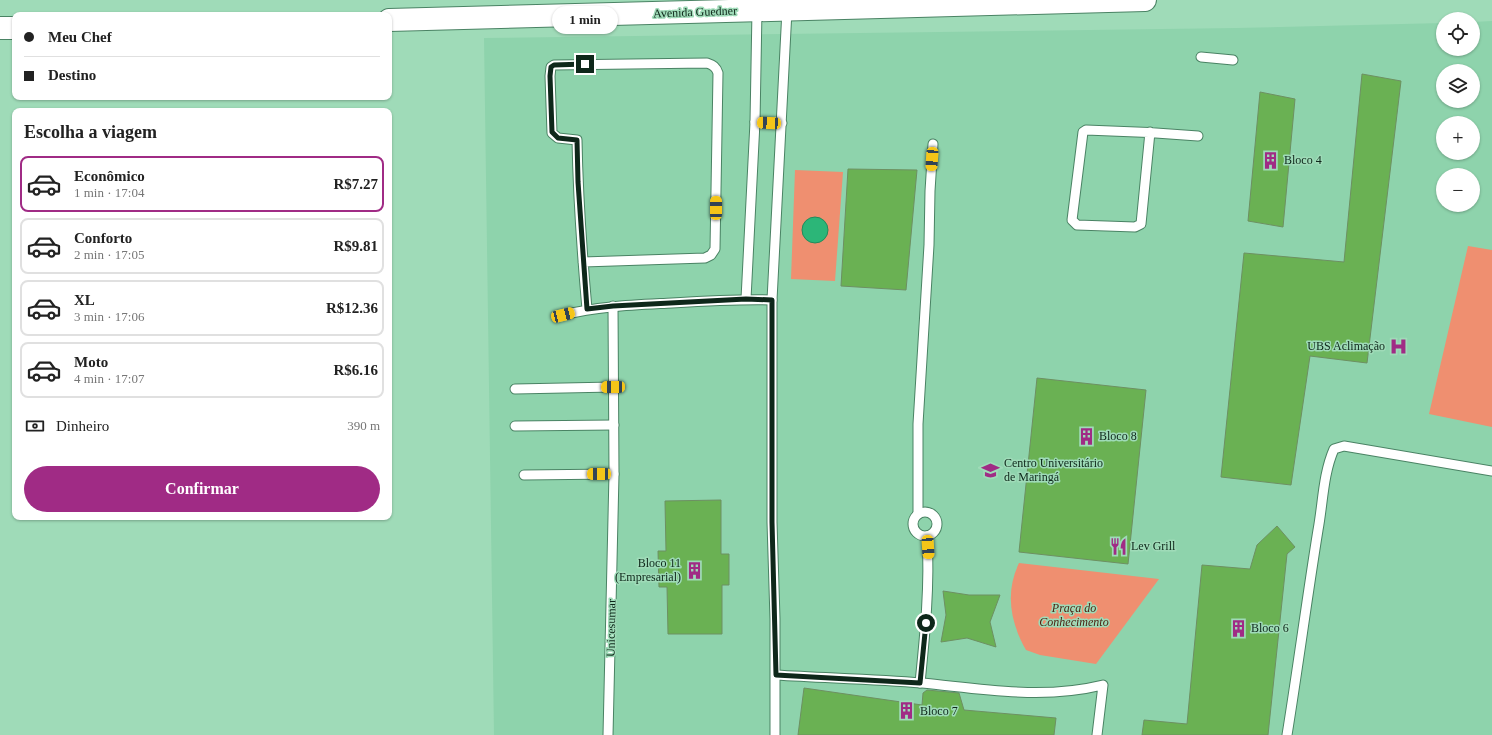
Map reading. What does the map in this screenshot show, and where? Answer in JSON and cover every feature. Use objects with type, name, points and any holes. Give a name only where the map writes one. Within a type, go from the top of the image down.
[{"type":"street","name":"Avenida Guedner","points":[[392,20],[1145,0]]},
{"type":"street","points":[[0,28],[12,28]]},
{"type":"lane","points":[[746,299],[755,122],[757,10]]},
{"type":"lane","points":[[775,735],[776,675],[772,522],[772,300],[787,10]]},
{"type":"lane","points":[[1201,57],[1233,60]]},
{"type":"lane","points":[[583,262],[705,258],[711,255],[715,249],[718,73],[712,64],[707,62],[554,65],[551,67],[552,132],[558,138],[577,140],[578,182],[583,262],[587,309]]},
{"type":"lane","points":[[755,122],[782,123]]},
{"type":"lane","points":[[1150,132],[1141,224],[1135,227],[1074,224],[1072,220],[1083,132],[1086,130],[1150,132],[1198,136]]},
{"type":"lane","points":[[927,536],[917,532],[914,528],[915,518],[918,514],[919,395],[929,244],[933,144]]},
{"type":"lane","points":[[563,315],[587,309],[613,306],[746,299],[772,300]]},
{"type":"lane","name":"Unicesumar","points":[[608,735],[614,474],[613,306]]},
{"type":"lane","points":[[515,389],[613,387]]},
{"type":"lane","points":[[515,426],[614,425]]},
{"type":"lane","points":[[1287,735],[1319,526],[1331,456],[1334,449],[1344,446],[1492,471]]},
{"type":"lane","points":[[524,475],[614,474]]},
{"type":"lane","points":[[918,514],[929,512],[936,519],[937,525],[935,530],[927,536]]},
{"type":"lane","points":[[920,683],[929,571],[927,536]]},
{"type":"lane","points":[[776,675],[920,683],[1006,692],[1078,691],[1103,685],[1097,735]]},
{"type":"shaded area","name":"Centro Universitário de Maringá","points":[[1492,21],[1492,735],[494,735],[484,38],[1236,28],[1436,23],[1436,56],[1480,56],[1480,22]]},
{"type":"shaded area","points":[[815,217],[825,220],[828,230],[825,240],[815,243],[805,240],[802,230],[805,220]]},
{"type":"green space","points":[[795,170],[843,172],[835,281],[791,279]]},
{"type":"green space","points":[[1468,246],[1492,250],[1492,427],[1429,414]]},
{"type":"green space","name":"Praça do Conhecimento","points":[[1019,563],[1159,579],[1096,664],[1040,655],[1026,650],[1016,629],[1011,607],[1012,585]]},
{"type":"building","points":[[1362,74],[1401,81],[1367,363],[1310,356],[1291,485],[1221,477],[1244,253],[1344,262]]},
{"type":"building","name":"Bloco 4","points":[[1260,92],[1295,99],[1283,227],[1248,221]]},
{"type":"building","points":[[848,169],[917,170],[906,290],[841,286]]},
{"type":"building","name":"Bloco 8","points":[[1037,378],[1146,390],[1128,564],[1019,552]]},
{"type":"building","name":"Bloco 11 (Empresarial)","points":[[721,500],[721,554],[729,554],[729,585],[722,585],[722,634],[668,634],[667,587],[659,587],[658,551],[666,551],[665,501]]},
{"type":"building","name":"Bloco 6","points":[[1277,526],[1295,547],[1287,554],[1268,735],[1142,735],[1144,720],[1187,724],[1202,565],[1250,569],[1257,545]]},
{"type":"building","points":[[943,591],[969,595],[1000,595],[990,622],[996,647],[967,638],[941,642],[946,615]]},
{"type":"building","name":"Bloco 7","points":[[804,688],[922,705],[923,693],[927,690],[959,693],[964,710],[1056,718],[1054,735],[798,735]]},
{"type":"place","name":"Bloco 4","points":[[1271,160]]},
{"type":"place","name":"UBS Aclimação","points":[[1398,346]]},
{"type":"place","name":"Bloco 8","points":[[1086,436]]},
{"type":"place","name":"Centro Universitário de Maringá","points":[[991,470]]},
{"type":"place","name":"Lev Grill","points":[[1118,546]]},
{"type":"place","name":"Bloco 11 (Empresarial)","points":[[694,570]]},
{"type":"place","name":"Bloco 6","points":[[1238,628]]},
{"type":"place","name":"Bloco 7","points":[[907,711]]},
{"type":"route","points":[[585,64],[554,65],[551,67],[550,76],[552,132],[554,136],[558,138],[577,140],[583,268],[587,309],[613,306],[746,299],[772,300],[772,522],[776,675],[920,683],[926,623]]}]
